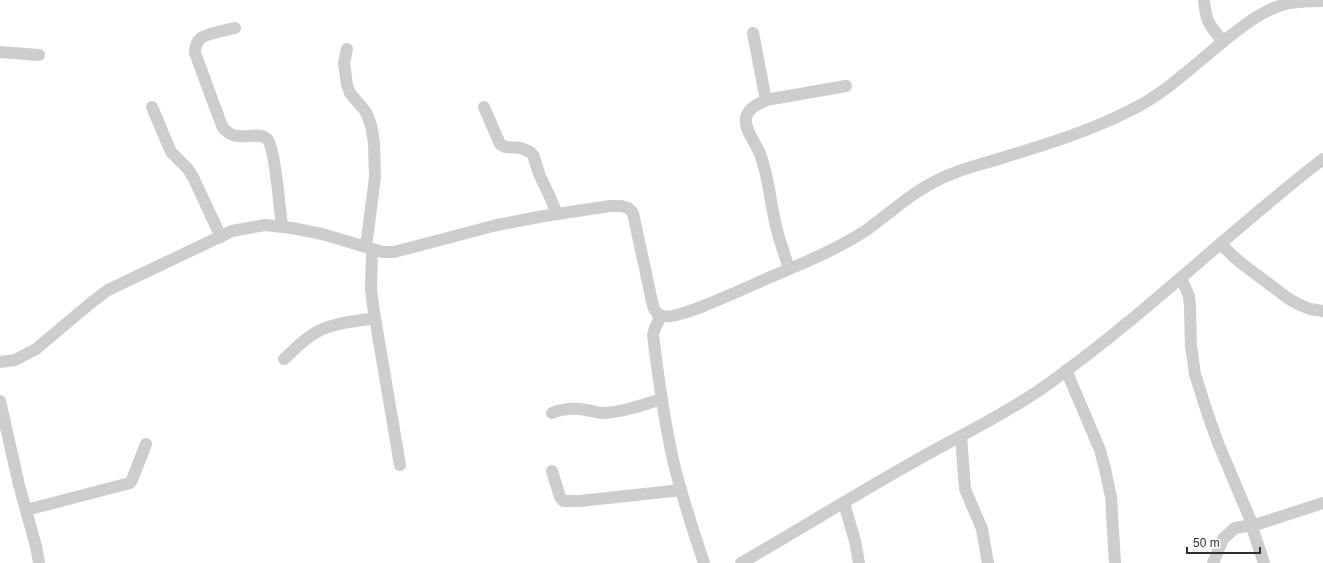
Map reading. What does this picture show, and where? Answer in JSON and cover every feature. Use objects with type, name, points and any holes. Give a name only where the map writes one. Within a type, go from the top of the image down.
[{"type":"street","points":[[1204,0],[1208,22],[1223,42]]},
{"type":"street","points":[[0,362],[15,360],[36,349],[59,328],[108,290],[232,231],[265,225],[292,228],[322,234],[383,252],[402,251],[497,225],[557,214],[610,206],[621,206],[628,208],[633,213],[652,306],[656,313],[661,316],[675,315],[700,307],[844,244],[917,192],[940,178],[955,172],[1045,145],[1130,111],[1153,97],[1246,24],[1270,10],[1296,2],[1323,1]]},
{"type":"street","points":[[235,28],[202,38],[197,42],[195,53],[225,132],[230,135],[238,136],[261,136],[266,138],[270,143],[282,227]]},
{"type":"street","points":[[753,33],[766,100]]},
{"type":"street","points":[[347,49],[344,63],[347,85],[350,92],[366,112],[371,125],[374,143],[375,177],[369,248],[371,288],[400,465]]},
{"type":"street","points":[[0,52],[39,54]]},
{"type":"street","points":[[789,269],[776,227],[768,180],[760,154],[749,131],[746,122],[746,115],[755,105],[766,100],[846,86]]},
{"type":"street","points":[[152,107],[171,152],[188,169],[193,177],[220,237]]},
{"type":"street","points":[[484,107],[500,144],[505,147],[521,148],[533,155],[540,176],[557,214]]},
{"type":"street","points":[[741,563],[919,459],[1024,401],[1113,335],[1285,188],[1323,159]]},
{"type":"street","points":[[1220,244],[1241,263],[1289,298],[1310,309],[1323,311]]},
{"type":"street","points":[[1181,278],[1189,296],[1190,346],[1195,374],[1218,443],[1252,524],[1264,563]]},
{"type":"street","points":[[661,316],[655,328],[654,335],[661,399],[681,490],[704,563]]},
{"type":"street","points":[[284,359],[300,344],[322,329],[335,325],[375,318]]},
{"type":"street","points":[[1066,370],[1100,450],[1105,469],[1111,497],[1115,563]]},
{"type":"street","points":[[552,413],[575,409],[602,413],[613,412],[661,399]]},
{"type":"street","points":[[0,401],[39,563]]},
{"type":"street","points":[[960,436],[965,489],[982,530],[988,563]]},
{"type":"street","points":[[26,510],[130,483],[146,444]]},
{"type":"street","points":[[552,471],[560,497],[563,501],[580,501],[681,490]]},
{"type":"street","points":[[844,503],[855,541],[859,563]]},
{"type":"street","points":[[1213,563],[1223,539],[1235,528],[1258,524],[1323,503]]}]
